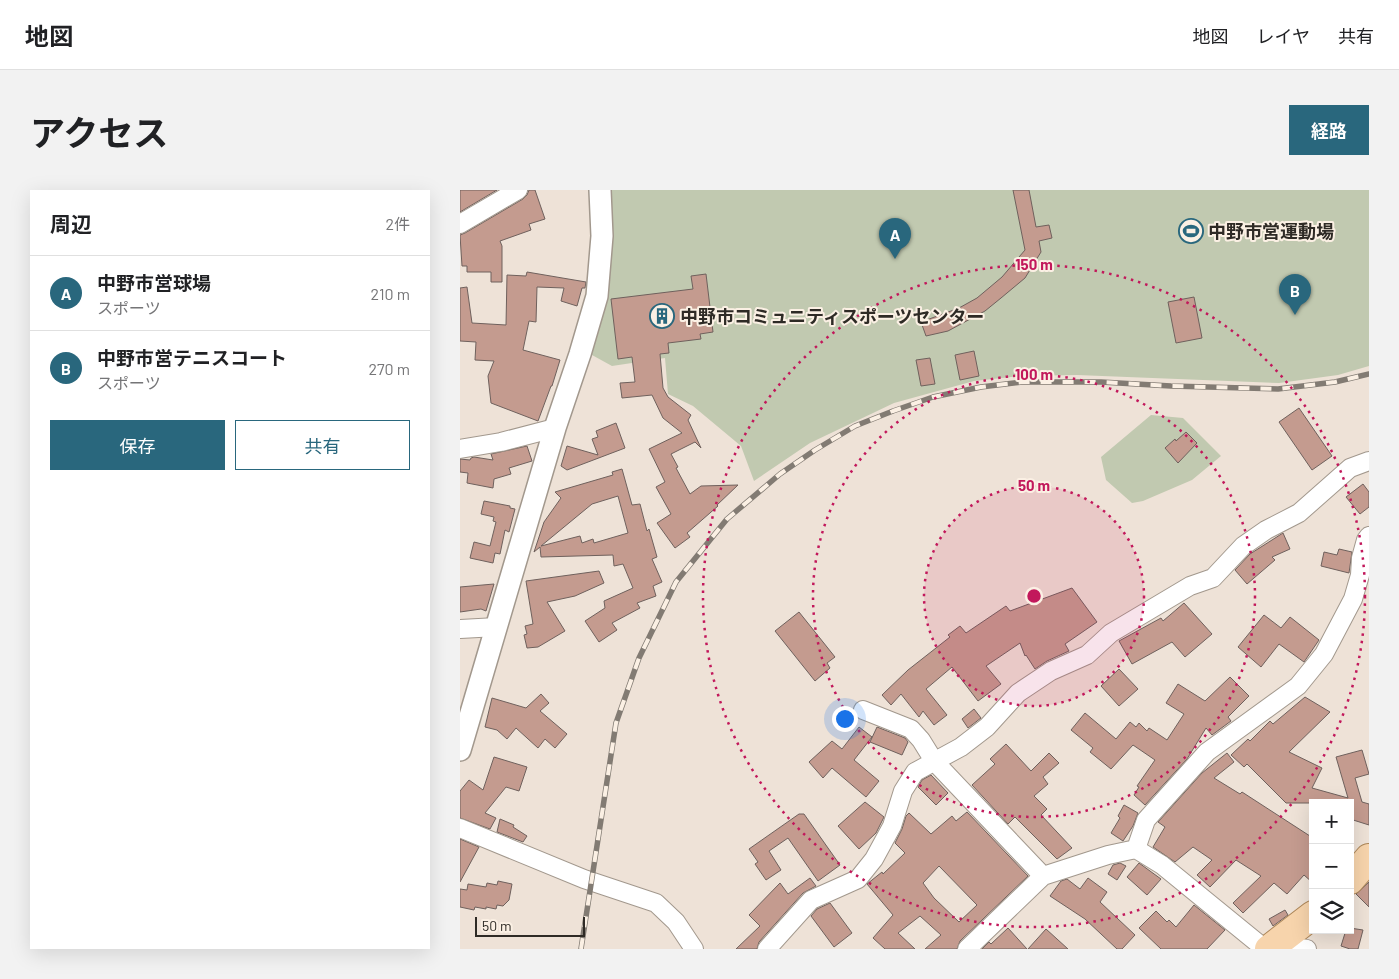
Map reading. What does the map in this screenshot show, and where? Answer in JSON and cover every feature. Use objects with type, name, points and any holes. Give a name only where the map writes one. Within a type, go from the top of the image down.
[{"type":"main road","points":[[1354,875],[1369,858]]},
{"type":"main road","points":[[1270,947],[1309,918]]},
{"type":"street","points":[[460,224],[518,190]]},
{"type":"street","points":[[460,750],[596,296],[602,236],[600,190]]},
{"type":"street","points":[[460,449],[501,442],[555,428]]},
{"type":"street","points":[[767,949],[811,900],[858,879],[874,859],[892,826],[903,790],[915,772],[961,747],[987,727],[1018,693],[1051,671],[1087,655],[1111,633],[1190,586],[1213,578],[1251,541],[1266,530],[1299,513],[1350,468],[1369,461]]},
{"type":"street","points":[[1136,849],[1146,820],[1207,752],[1298,686],[1324,654],[1352,599],[1360,575],[1361,558],[1369,536]]},
{"type":"street","points":[[460,629],[497,627]]},
{"type":"street","points":[[863,710],[911,729],[921,740],[934,761],[1043,876]]},
{"type":"street","points":[[460,828],[584,880],[656,904],[676,922],[694,949]]},
{"type":"street","points":[[967,949],[1043,876],[1108,855],[1136,849],[1162,865],[1270,947],[1308,949]]},
{"type":"green space","points":[[600,190],[1369,190],[1369,366],[1338,375],[1279,383],[1077,375],[1020,376],[974,381],[894,403],[810,443],[754,481],[741,446],[693,406],[668,394],[665,358],[612,366],[592,355],[580,354]]},
{"type":"green space","points":[[1151,415],[1183,418],[1221,456],[1192,480],[1143,501],[1132,503],[1106,480],[1101,457]]},
{"type":"building","points":[[460,190],[497,190],[460,212]]},
{"type":"building","points":[[529,190],[535,190],[545,219],[529,224],[531,230],[500,241],[502,246],[502,282],[491,282],[491,272],[467,272],[467,266],[462,266],[460,235],[523,199]]},
{"type":"building","points":[[1013,190],[1029,190],[1036,227],[1049,225],[1052,238],[1039,241],[1041,252],[1025,278],[985,311],[948,331],[926,336],[921,322],[959,308],[977,298],[1002,277],[1025,250]]},
{"type":"building","points":[[527,272],[586,282],[585,288],[582,288],[577,306],[561,301],[564,288],[537,287],[536,322],[529,321],[523,350],[560,360],[538,421],[491,403],[488,376],[494,361],[475,360],[476,342],[460,341],[460,288],[467,287],[472,323],[506,325],[507,275],[526,276]]},
{"type":"building","points":[[706,274],[713,332],[700,334],[701,339],[668,343],[669,353],[660,354],[663,388],[668,397],[691,415],[688,420],[701,448],[695,442],[671,454],[690,494],[701,486],[738,485],[718,506],[687,533],[690,537],[675,548],[657,523],[671,514],[656,487],[665,482],[649,449],[682,433],[663,418],[652,395],[622,398],[620,383],[635,382],[632,357],[618,359],[611,299],[693,289],[691,276]]},
{"type":"building","points":[[1194,297],[1202,338],[1176,343],[1168,302]]},
{"type":"building","points":[[974,351],[979,376],[960,380],[955,355]]},
{"type":"building","points":[[930,358],[935,384],[921,386],[916,360]]},
{"type":"building","points":[[1299,408],[1332,456],[1312,470],[1279,422]]},
{"type":"building","points":[[616,423],[625,448],[567,470],[561,466],[567,446],[598,455],[592,439],[598,437],[596,431]]},
{"type":"building","points":[[1186,432],[1197,443],[1178,463],[1165,448]]},
{"type":"building","points":[[527,446],[532,461],[509,468],[511,474],[494,479],[493,488],[467,483],[468,473],[460,472],[460,459],[470,460],[474,457],[493,460],[491,454]]},
{"type":"building","points":[[622,469],[632,505],[640,504],[647,531],[649,529],[657,557],[652,559],[662,582],[653,586],[656,596],[637,603],[640,608],[612,623],[617,630],[599,642],[585,621],[605,608],[604,601],[633,588],[623,564],[614,566],[613,555],[541,557],[540,547],[534,552],[544,522],[561,498],[555,492],[613,475],[612,472]],"holes":[[[618,496],[628,533],[594,543],[593,539],[582,543],[580,536],[541,546],[592,504]]]},
{"type":"building","points":[[1363,484],[1369,492],[1369,507],[1360,514],[1346,497]]},
{"type":"building","points":[[484,501],[510,506],[510,508],[515,509],[509,532],[505,530],[500,554],[495,553],[493,563],[470,558],[474,542],[490,546],[496,522],[493,521],[494,517],[481,514]]},
{"type":"building","points":[[1283,533],[1290,549],[1272,557],[1275,560],[1247,584],[1235,570],[1250,554]]},
{"type":"building","points":[[1339,549],[1352,552],[1349,573],[1321,566],[1324,552],[1337,555]]},
{"type":"building","points":[[599,571],[604,583],[575,596],[547,602],[565,631],[538,647],[527,648],[524,635],[527,634],[525,626],[533,624],[526,581]]},
{"type":"building","points":[[494,584],[486,611],[481,609],[460,612],[460,587]]},
{"type":"building","points":[[1072,588],[1097,622],[1065,644],[1069,651],[1035,669],[1025,656],[1020,643],[986,666],[1001,684],[978,701],[952,667],[926,689],[947,715],[934,725],[923,711],[919,717],[901,694],[891,705],[882,695],[908,670],[950,637],[948,635],[960,626],[966,633],[1006,606],[1010,611]]},
{"type":"building","points":[[1184,603],[1212,634],[1185,657],[1172,642],[1132,664],[1119,641],[1161,618],[1163,621]]},
{"type":"building","points":[[799,612],[835,657],[827,663],[830,668],[815,681],[775,631]]},
{"type":"building","points":[[1264,615],[1281,628],[1290,617],[1319,640],[1304,662],[1279,644],[1261,667],[1238,647]]},
{"type":"building","points":[[1119,669],[1138,689],[1119,706],[1101,686]]},
{"type":"building","points":[[1230,677],[1249,696],[1228,717],[1231,721],[1212,735],[1206,728],[1187,759],[1145,805],[1134,795],[1139,787],[1137,786],[1155,760],[1133,745],[1111,769],[1090,752],[1093,748],[1071,730],[1085,713],[1116,739],[1130,722],[1136,727],[1139,723],[1147,731],[1149,728],[1167,740],[1184,714],[1166,703],[1178,684],[1205,701]]},
{"type":"building","points":[[541,694],[549,703],[540,711],[567,734],[555,748],[545,739],[538,748],[516,728],[507,739],[497,730],[485,727],[492,698],[526,708]]},
{"type":"building","points":[[1305,697],[1330,712],[1289,752],[1322,768],[1312,788],[1348,798],[1336,757],[1362,750],[1369,774],[1355,778],[1362,802],[1369,804],[1369,825],[1354,820],[1354,799],[1309,799],[1309,803],[1286,803],[1247,764],[1244,767],[1231,755],[1248,739],[1250,741],[1270,721],[1273,724]]},
{"type":"building","points":[[974,709],[981,718],[968,728],[962,719]]},
{"type":"building","points":[[859,727],[872,737],[854,760],[879,781],[866,797],[832,768],[823,778],[809,762],[832,741],[842,749]]},
{"type":"building","points":[[877,727],[905,738],[908,742],[902,755],[870,742]]},
{"type":"building","points":[[1006,744],[1031,771],[1049,753],[1059,763],[1043,777],[1048,784],[1034,796],[1047,809],[1041,815],[1072,848],[1057,859],[1015,817],[1008,824],[972,785],[995,764],[990,759]]},
{"type":"building","points":[[1227,753],[1234,762],[1214,778],[1240,794],[1242,792],[1309,835],[1309,879],[1304,875],[1287,894],[1274,883],[1243,913],[1233,903],[1261,876],[1236,860],[1210,887],[1197,875],[1212,860],[1193,847],[1175,862],[1153,847],[1165,827],[1158,822],[1202,773]]},
{"type":"building","points":[[494,757],[527,767],[519,791],[506,787],[485,813],[496,818],[490,829],[460,818],[460,791],[469,780],[483,790]]},
{"type":"building","points":[[931,775],[948,793],[936,805],[918,787],[922,780]]},
{"type":"building","points":[[865,802],[884,817],[876,833],[859,849],[838,826]]},
{"type":"building","points":[[1124,805],[1138,813],[1133,826],[1123,841],[1111,833],[1120,818],[1118,816]]},
{"type":"building","points":[[967,812],[1028,876],[960,941],[957,949],[925,949],[941,935],[920,916],[898,933],[915,949],[885,949],[873,938],[893,915],[867,884],[882,872],[883,874],[905,853],[895,843],[909,813],[931,834],[952,816],[956,821]],"holes":[[[939,866],[977,905],[959,922],[934,898],[923,883]]]},
{"type":"building","points":[[799,814],[804,814],[840,865],[818,881],[788,838],[769,851],[781,870],[766,880],[755,864],[758,862],[749,849]]},
{"type":"building","points":[[500,819],[514,825],[513,827],[527,836],[523,842],[497,832]]},
{"type":"building","points":[[460,839],[479,847],[460,882]]},
{"type":"building","points":[[1120,863],[1126,866],[1117,880],[1108,874],[1113,865]]},
{"type":"building","points":[[1139,863],[1161,879],[1147,895],[1127,877]]},
{"type":"building","points":[[810,878],[816,886],[803,893],[759,942],[757,949],[736,949],[760,926],[749,915],[780,883],[788,894]]},
{"type":"building","points":[[1088,878],[1107,892],[1100,902],[1135,935],[1122,949],[1117,949],[1085,919],[1050,896],[1061,881],[1067,879],[1080,889]]},
{"type":"building","points":[[498,881],[512,884],[509,900],[503,906],[497,905],[496,909],[475,907],[474,910],[460,907],[460,889],[467,890],[468,884],[486,887],[487,883],[497,885]]},
{"type":"building","points":[[1369,882],[1369,907],[1356,894]]},
{"type":"building","points":[[830,903],[852,933],[834,947],[811,916],[817,909]]},
{"type":"building","points":[[1194,905],[1225,930],[1207,949],[1161,949],[1139,928],[1156,911],[1167,922],[1169,920],[1176,927]]},
{"type":"building","points":[[1285,910],[1288,915],[1273,926],[1269,919]]},
{"type":"building","points":[[1008,928],[1027,949],[982,949],[989,942],[991,944]]},
{"type":"building","points":[[1046,929],[1068,949],[1028,949]]},
{"type":"building","points":[[1354,929],[1363,930],[1358,949],[1341,946],[1345,934],[1354,934]]},
{"type":"railway","points":[[581,949],[616,723],[639,658],[676,582],[727,519],[780,474],[855,426],[933,397],[981,387],[1022,382],[1101,382],[1278,389],[1335,382],[1369,374]]},
{"type":"place","name":"中野市営運動場","points":[[1191,231]]},
{"type":"place","name":"中野市営球場","points":[[895,259]]},
{"type":"place","name":"中野市営テニスコート","points":[[1295,315]]},
{"type":"place","name":"中野市コミュニティスポーツセンター","points":[[662,316]]}]
